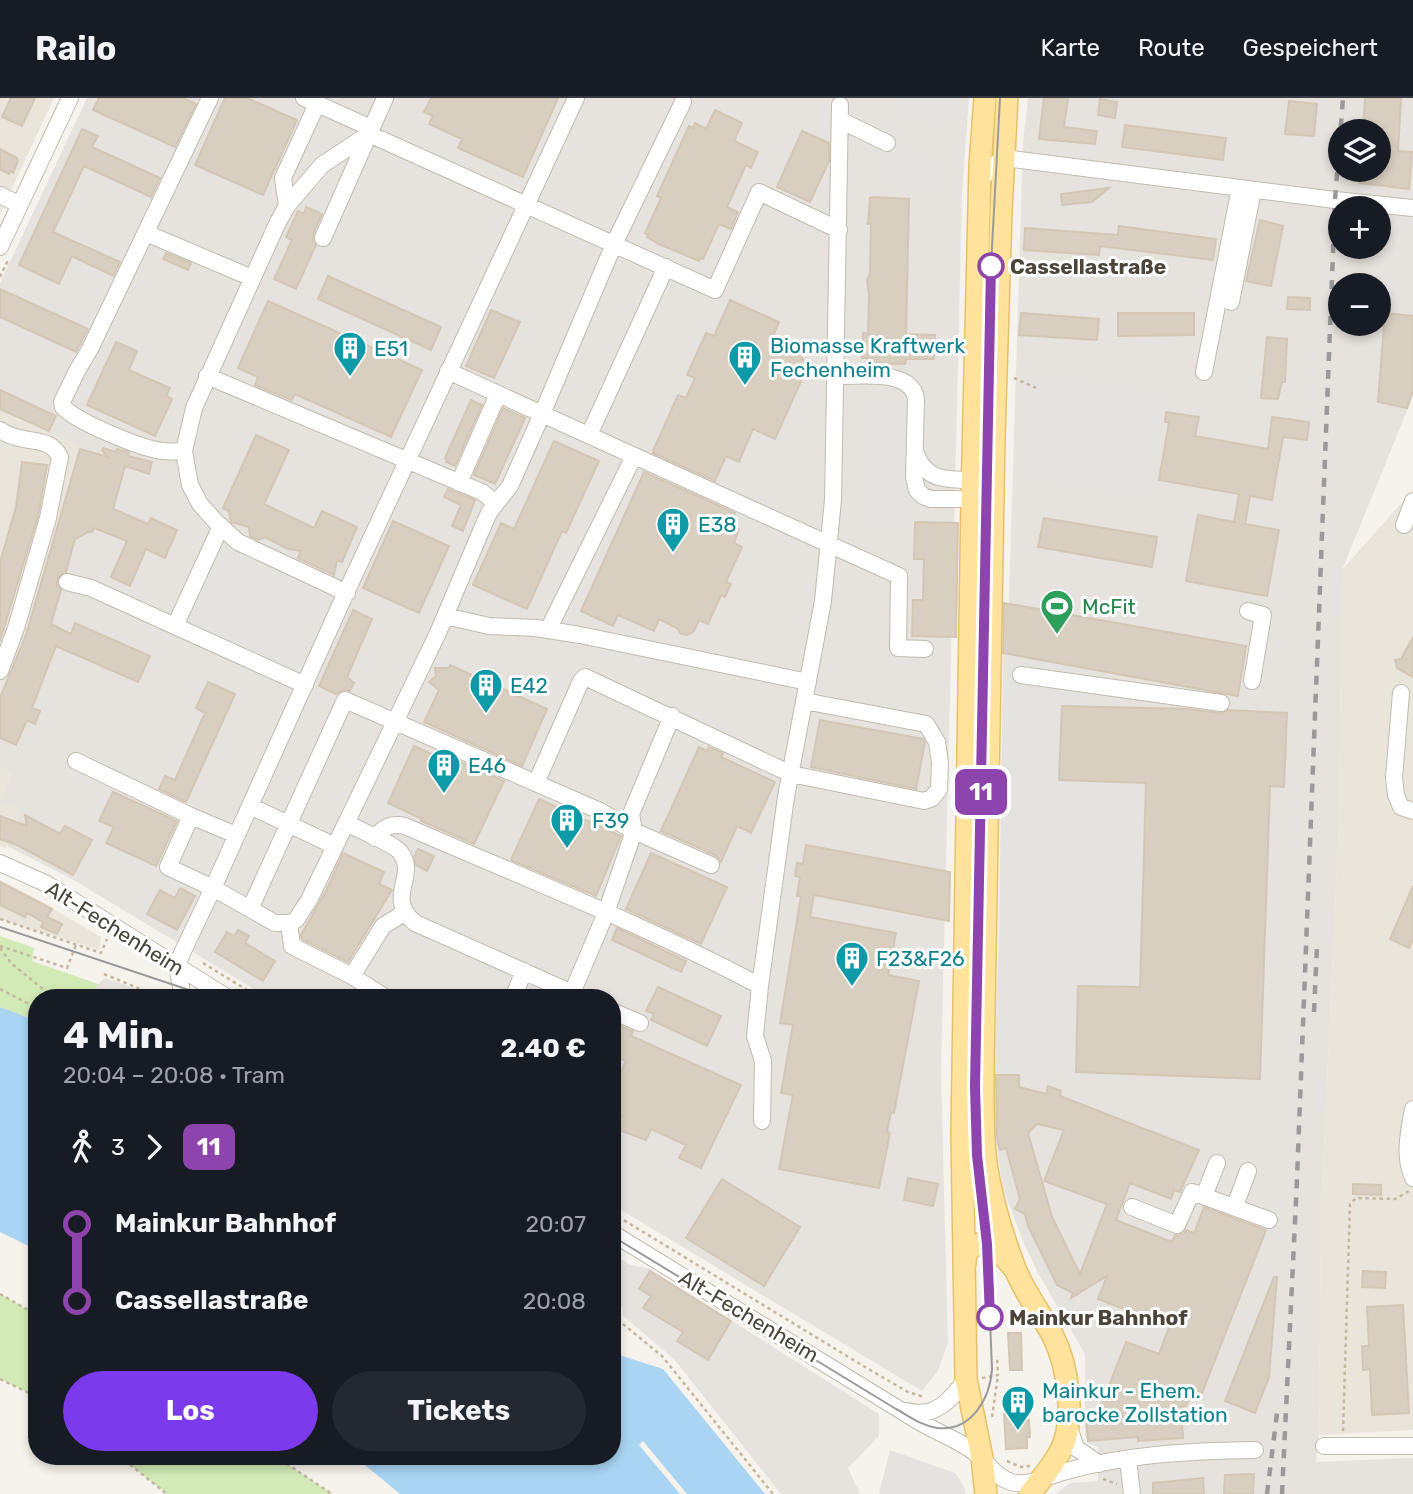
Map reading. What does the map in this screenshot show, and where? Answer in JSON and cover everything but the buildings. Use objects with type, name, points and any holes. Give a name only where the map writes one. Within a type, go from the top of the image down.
[{"type":"main road","points":[[985,98],[980,185],[972,490],[962,1134],[964,1269],[972,1378],[992,1458],[986,1494]]},
{"type":"main road","points":[[1004,1269],[986,1164],[983,1067],[994,437],[1007,98]]},
{"type":"main road","points":[[964,1269],[968,1250],[972,1246],[984,1244],[997,1250],[1004,1269],[1054,1338],[1062,1359],[1067,1383],[1069,1426],[1060,1453],[1035,1479]]},
{"type":"street","points":[[0,247],[71,98]]},
{"type":"street","points":[[184,451],[162,451],[128,440],[73,417],[62,407],[62,402],[210,98]]},
{"type":"street","points":[[323,238],[385,98]]},
{"type":"street","points":[[181,989],[177,966],[448,371],[576,98]]},
{"type":"street","points":[[824,98],[887,143]]},
{"type":"street","points":[[288,206],[283,178],[311,101],[526,205],[715,290],[759,192],[839,230]]},
{"type":"street","points":[[191,816],[168,867],[213,888],[275,923],[289,923],[302,912],[445,616],[476,541],[496,503],[510,486],[614,244],[683,103]]},
{"type":"street","points":[[762,1121],[763,1061],[755,1036],[760,986],[791,774],[823,601],[833,500],[840,108]]},
{"type":"street","points":[[347,593],[251,549],[221,526],[194,493],[184,451],[189,423],[207,376],[288,206],[323,165],[370,131]]},
{"type":"street","points":[[980,185],[988,169],[1004,158],[1413,207]]},
{"type":"street","points":[[1231,302],[1246,189]]},
{"type":"street","points":[[1203,372],[1246,189]]},
{"type":"street","points":[[0,195],[20,205]]},
{"type":"street","points":[[146,233],[252,278]]},
{"type":"street","points":[[589,435],[666,267]]},
{"type":"street","points":[[448,371],[899,576],[898,648],[925,649]]},
{"type":"street","points":[[207,376],[482,492],[496,503]]},
{"type":"street","points":[[836,376],[895,378],[909,384],[916,399],[915,485],[927,498],[972,490]]},
{"type":"street","points":[[459,483],[498,394]]},
{"type":"street","points":[[0,430],[16,438],[47,443],[54,447],[60,457],[48,518],[16,628],[0,671]]},
{"type":"street","points":[[915,452],[923,469],[972,490]]},
{"type":"street","points":[[548,630],[635,456]]},
{"type":"street","points":[[1404,525],[1413,501]]},
{"type":"street","points":[[176,626],[221,526]]},
{"type":"street","points":[[67,582],[91,588],[305,685]]},
{"type":"street","points":[[1248,611],[1263,615],[1252,681]]},
{"type":"street","points":[[445,616],[489,626],[548,630],[808,682]]},
{"type":"street","points":[[1021,675],[1221,703]]},
{"type":"street","points":[[536,783],[585,677],[791,774],[924,801],[932,798],[939,789],[940,763],[937,742],[926,724],[804,701]]},
{"type":"street","points":[[1401,693],[1394,787],[1407,809]]},
{"type":"street","points":[[250,909],[345,700],[600,811],[634,831],[710,865]]},
{"type":"street","points":[[580,989],[634,831],[631,814],[672,716]]},
{"type":"street","points":[[76,761],[236,835]]},
{"type":"street","points":[[250,806],[335,846]]},
{"type":"street","points":[[346,824],[399,851],[404,860],[405,875],[401,898],[404,913],[415,923],[564,989]]},
{"type":"street","points":[[375,838],[387,827],[396,824],[405,827],[606,913],[760,986]]},
{"type":"street","name":"Alt-Fechenheim","points":[[0,863],[47,884],[214,989]]},
{"type":"street","points":[[352,976],[383,926],[404,913]]},
{"type":"street","points":[[289,923],[292,946],[372,989]]},
{"type":"street","points":[[517,989],[524,971]]},
{"type":"street","points":[[621,1014],[640,1023]]},
{"type":"street","points":[[1413,1108],[1407,1152],[1407,1162],[1413,1178]]},
{"type":"street","points":[[1204,1196],[1217,1163]]},
{"type":"street","points":[[1235,1206],[1248,1171]]},
{"type":"street","points":[[1132,1207],[1177,1226],[1192,1192],[1269,1220]]},
{"type":"street","name":"Alt-Fechenheim","points":[[621,1239],[918,1421],[992,1458],[999,1476],[1010,1482],[1021,1483],[1096,1472],[1128,1459],[1189,1451],[1255,1450]]},
{"type":"street","points":[[949,1402],[972,1378]]},
{"type":"street","name":"Alt-Fechenheim","points":[[885,1400],[917,1413],[937,1409],[949,1402]]},
{"type":"street","points":[[1069,1426],[1076,1448],[1096,1472]]},
{"type":"street","points":[[1324,1446],[1413,1446]]},
{"type":"street","points":[[1128,1459],[1131,1489]]},
{"type":"path","points":[[1007,375],[1036,388]]},
{"type":"path","points":[[0,919],[101,955],[104,943],[114,927]]},
{"type":"path","points":[[0,947],[67,968],[76,944]]},
{"type":"path","points":[[0,947],[11,963],[43,989]]},
{"type":"path","points":[[104,974],[140,989]]},
{"type":"path","points":[[0,989],[28,1003]]},
{"type":"path","points":[[1343,1446],[1350,1204],[1356,1198],[1395,1199],[1413,1187]]},
{"type":"path","points":[[621,1218],[908,1392],[922,1397],[934,1397],[941,1392],[949,1402]]},
{"type":"path","points":[[994,1280],[1004,1269]]},
{"type":"path","points":[[0,1294],[28,1310]]},
{"type":"path","points":[[621,1322],[662,1356],[773,1494]]},
{"type":"path","points":[[972,1378],[998,1375],[997,1356]]},
{"type":"path","points":[[0,1379],[28,1393]]},
{"type":"path","points":[[992,1458],[1020,1467],[1035,1479]]},
{"type":"path","points":[[131,1465],[167,1494]]},
{"type":"path","points":[[288,1465],[332,1494]]},
{"type":"path","points":[[1096,1472],[1104,1479],[1131,1489]]},
{"type":"shaded area","points":[[0,98],[54,98],[0,214]]},
{"type":"shaded area","points":[[87,98],[969,98],[962,193],[941,1072],[948,1343],[938,1371],[922,1391],[621,1210],[621,989],[254,989],[72,879],[7,846],[20,810],[1,802],[12,774],[0,769],[0,693],[24,635],[79,446],[0,411],[0,283]]},
{"type":"shaded area","points":[[901,98],[957,98],[957,105],[964,108],[962,115],[955,113],[951,120],[945,118],[941,126],[914,115],[905,117],[899,123],[895,133],[898,143],[944,166],[950,183],[914,197],[879,181],[874,169],[875,140],[890,109]]},
{"type":"shaded area","points":[[1028,98],[1413,98],[1413,396],[1342,570],[1339,824],[1321,1211],[1319,1435],[1316,1462],[1413,1458],[1413,1494],[1056,1494],[1070,1483],[1098,1481],[1098,1447],[1088,1443],[1085,1434],[1085,1354],[1038,1273],[1023,1241],[1003,1189],[993,1123],[1023,142]]},
{"type":"shaded area","points":[[1392,223],[1402,224],[1395,307],[1391,307],[1391,273],[1388,273]]},
{"type":"shaded area","points":[[1026,373],[1166,394],[1146,498],[1018,476],[1021,450],[1018,425]]},
{"type":"shaded area","points":[[864,401],[909,402],[907,494],[918,495],[918,522],[863,522]]},
{"type":"shaded area","points":[[0,411],[79,446],[24,635],[0,693]]},
{"type":"shaded area","points":[[1413,490],[1413,1430],[1319,1435],[1321,1211],[1339,824],[1342,570]]},
{"type":"shaded area","points":[[217,549],[327,598],[295,669],[185,619]]},
{"type":"shaded area","points":[[1003,653],[1088,669],[1087,707],[1062,706],[1060,780],[1146,783],[1140,987],[1079,987],[1077,1073],[997,1075]]},
{"type":"shaded area","points":[[0,769],[12,774],[20,810],[6,848],[0,846]]},
{"type":"shaded area","points":[[0,880],[101,937],[99,950],[0,919]]},
{"type":"shaded area","points":[[105,978],[136,989],[96,989]]},
{"type":"shaded area","points":[[621,1260],[630,1265],[650,1269],[879,1414],[879,1436],[848,1468],[860,1494],[781,1494],[674,1359],[622,1315]]},
{"type":"shaded area","points":[[890,1450],[955,1473],[966,1494],[879,1494]]},
{"type":"green space","points":[[0,936],[34,948],[32,961],[98,984],[96,989],[28,989],[28,1018],[0,1007]]},
{"type":"green space","points":[[0,1294],[28,1310],[28,1393],[0,1379]]},
{"type":"green space","points":[[130,1465],[288,1465],[332,1494],[167,1494]]},
{"type":"water","points":[[0,1007],[28,1018],[28,1246],[0,1232]]},
{"type":"water","points":[[621,1356],[663,1369],[765,1494],[687,1494],[643,1441],[639,1445],[680,1494],[400,1494],[365,1465],[621,1465]]},
{"type":"tram line","points":[[621,1241],[926,1425],[937,1428],[960,1425],[977,1411],[983,1401],[992,1369],[987,1244],[977,1155],[975,1087],[991,266],[1000,98]]},
{"type":"tram line","name":"11","points":[[990,1317],[986,1223],[977,1155],[975,1087],[991,266]]},
{"type":"tram line","points":[[0,927],[186,989]]},
{"type":"railway","points":[[1282,1494],[1335,200],[1343,98]]},
{"type":"railway","points":[[1314,1012],[1317,945]]},
{"type":"railway","points":[[1267,1494],[1277,1413]]},
{"type":"place","name":"Cassellastraße","points":[[991,266]]},
{"type":"place","name":"E51","points":[[350,378]]},
{"type":"place","name":"Biomasse Kraftwerk Fechenheim","points":[[745,387]]},
{"type":"place","name":"E38","points":[[673,554]]},
{"type":"place","name":"McFit","points":[[1057,636]]},
{"type":"place","name":"E42","points":[[486,715]]},
{"type":"place","name":"E46","points":[[444,795]]},
{"type":"place","name":"F39","points":[[567,850]]},
{"type":"place","name":"F23&F26","points":[[852,988]]},
{"type":"place","name":"Mainkur Bahnhof","points":[[990,1317]]},
{"type":"place","name":"Mainkur - Ehem. barocke Zollstation","points":[[1018,1432]]}]
